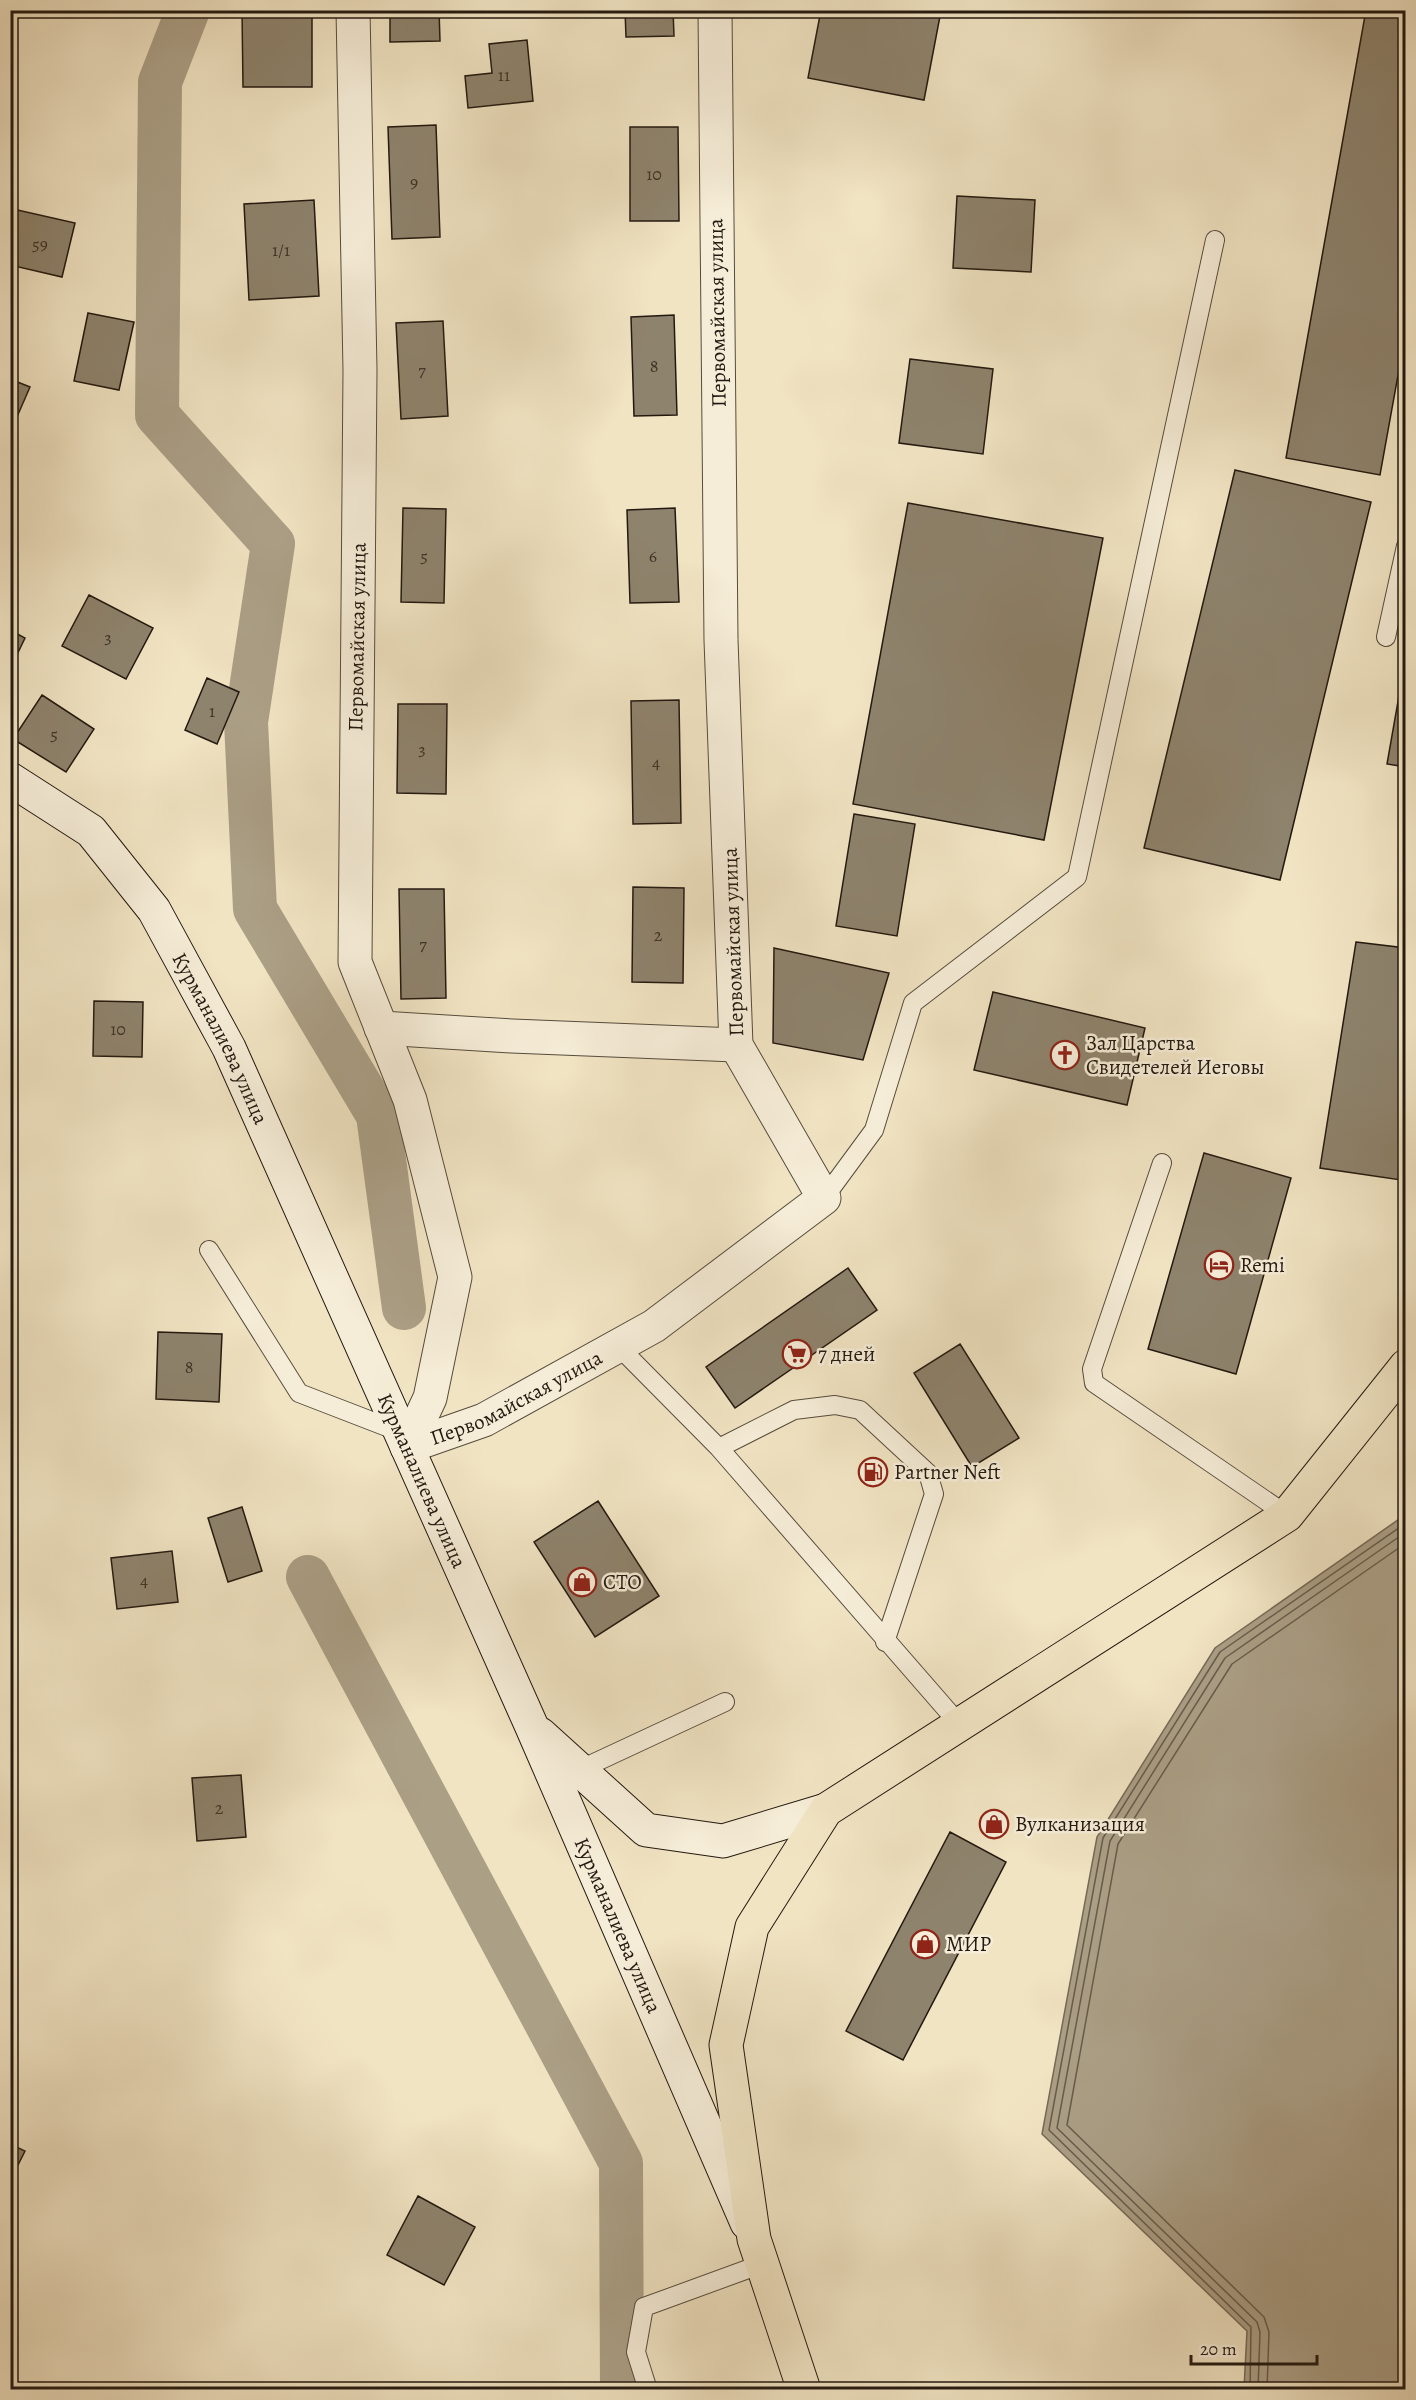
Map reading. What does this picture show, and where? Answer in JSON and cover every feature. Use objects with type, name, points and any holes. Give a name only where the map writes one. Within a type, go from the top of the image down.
[{"type":"main road","points":[[804,2390],[758,2251],[726,2044],[752,1927],[826,1810],[1287,1515],[1406,1366]]},
{"type":"street","name":"Первомайская улица","points":[[353,10],[360,370],[355,962],[410,1100],[455,1277],[430,1398],[404,1440]]},
{"type":"street","name":"Первомайская улица","points":[[404,1440],[484,1420],[654,1326],[824,1198],[736,1044],[721,640],[715,10]]},
{"type":"street","name":"Курманалиева улица","points":[[10,779],[91,831],[154,910],[229,1048],[532,1727],[758,2251]]},
{"type":"street","points":[[381,1028],[512,1036],[736,1044]]},
{"type":"street","points":[[532,1727],[646,1830],[723,1841],[826,1810]]},
{"type":"lane","points":[[824,1198],[874,1130],[913,1003],[1077,877],[1215,240]]},
{"type":"lane","points":[[1386,637],[1406,546]]},
{"type":"lane","points":[[1162,1163],[1092,1369],[1094,1383],[1287,1515]]},
{"type":"lane","points":[[209,1250],[299,1393],[404,1440]]},
{"type":"lane","points":[[618,1346],[719,1448],[885,1642],[960,1725]]},
{"type":"lane","points":[[719,1448],[794,1410],[835,1405],[860,1410],[928,1473],[934,1494],[885,1642]]},
{"type":"lane","points":[[579,1770],[725,1702]]},
{"type":"lane","points":[[648,2390],[636,2352],[644,2307],[758,2251]]},
{"type":"water","points":[[1405,1515],[1405,2389],[1244,2389],[1247,2331],[1042,2134],[1097,1837],[1215,1648]]},
{"type":"building","points":[[242,10],[312,10],[312,87],[243,87]]},
{"type":"building","points":[[390,10],[439,10],[440,41],[390,42]]},
{"type":"building","points":[[625,10],[673,10],[674,36],[626,37]]},
{"type":"building","points":[[821,10],[941,11],[924,100],[808,78]]},
{"type":"building","points":[[1366,10],[1406,10],[1406,331],[1380,475],[1286,458]]},
{"type":"building","points":[[527,40],[533,101],[468,108],[465,76],[492,73],[489,44]]},
{"type":"building","points":[[436,125],[440,237],[392,239],[388,127]]},
{"type":"building","points":[[630,127],[678,127],[679,221],[630,221]]},
{"type":"building","points":[[957,196],[1035,200],[1031,272],[953,268]]},
{"type":"building","points":[[314,200],[319,296],[249,300],[244,204]]},
{"type":"building","points":[[13,209],[75,223],[62,277],[10,265]]},
{"type":"building","points":[[88,313],[134,322],[119,390],[74,381]]},
{"type":"building","points":[[674,315],[677,415],[634,416],[631,317]]},
{"type":"building","points":[[443,321],[448,416],[401,419],[396,323]]},
{"type":"building","points":[[910,359],[993,369],[983,454],[899,443]]},
{"type":"building","points":[[10,379],[30,387],[10,433]]},
{"type":"building","points":[[1235,470],[1371,502],[1280,880],[1144,848]]},
{"type":"building","points":[[908,503],[1103,538],[1044,840],[853,804]]},
{"type":"building","points":[[403,508],[446,509],[444,603],[401,602]]},
{"type":"building","points":[[675,508],[679,602],[630,603],[627,510]]},
{"type":"building","points":[[89,595],[153,628],[126,679],[62,646]]},
{"type":"building","points":[[10,630],[25,638],[10,669]]},
{"type":"building","points":[[1406,656],[1406,767],[1387,764]]},
{"type":"building","points":[[207,678],[239,692],[217,744],[185,730]]},
{"type":"building","points":[[42,695],[94,729],[66,772],[13,739]]},
{"type":"building","points":[[679,700],[681,823],[633,824],[631,701]]},
{"type":"building","points":[[398,704],[447,704],[446,794],[397,793]]},
{"type":"building","points":[[854,814],[915,824],[897,936],[836,926]]},
{"type":"building","points":[[633,887],[684,888],[683,983],[632,982]]},
{"type":"building","points":[[399,889],[444,889],[446,998],[401,999]]},
{"type":"building","points":[[1356,942],[1406,948],[1406,1148],[1401,1180],[1320,1168]]},
{"type":"building","points":[[774,948],[889,973],[863,1060],[773,1043]]},
{"type":"building","points":[[993,992],[1145,1028],[1127,1105],[974,1070]]},
{"type":"building","points":[[94,1001],[143,1002],[142,1057],[93,1056]]},
{"type":"building","points":[[1204,1153],[1291,1178],[1236,1374],[1148,1349]]},
{"type":"building","points":[[848,1268],[877,1310],[735,1408],[706,1367]]},
{"type":"building","points":[[158,1332],[222,1334],[219,1402],[156,1399]]},
{"type":"building","points":[[960,1344],[1019,1438],[972,1467],[914,1373]]},
{"type":"building","points":[[598,1501],[659,1596],[595,1637],[534,1542]]},
{"type":"building","points":[[242,1507],[262,1571],[228,1582],[208,1518]]},
{"type":"building","points":[[172,1551],[178,1602],[117,1609],[111,1558]]},
{"type":"building","points":[[241,1775],[246,1837],[197,1841],[192,1778]]},
{"type":"building","points":[[950,1832],[1006,1862],[903,2060],[846,2031]]},
{"type":"building","points":[[10,2144],[25,2151],[10,2181]]},
{"type":"building","points":[[418,2196],[475,2227],[444,2285],[387,2255]]},
{"type":"waterway","points":[[188,10],[160,82],[157,415],[273,544],[246,722],[255,909],[378,1115],[404,1308]]},
{"type":"waterway","points":[[308,1577],[621,2163],[622,2390]]},
{"type":"place","name":"Зал Царства Свидетелей Иеговы","points":[[1065,1055]]},
{"type":"place","name":"Remi","points":[[1219,1265]]},
{"type":"place","name":"7 дней","points":[[797,1354]]},
{"type":"place","name":"Partner Neft","points":[[873,1472]]},
{"type":"place","name":"СТО","points":[[582,1582]]},
{"type":"place","name":"Вулканизация","points":[[994,1824]]},
{"type":"place","name":"МИР","points":[[925,1944]]}]
